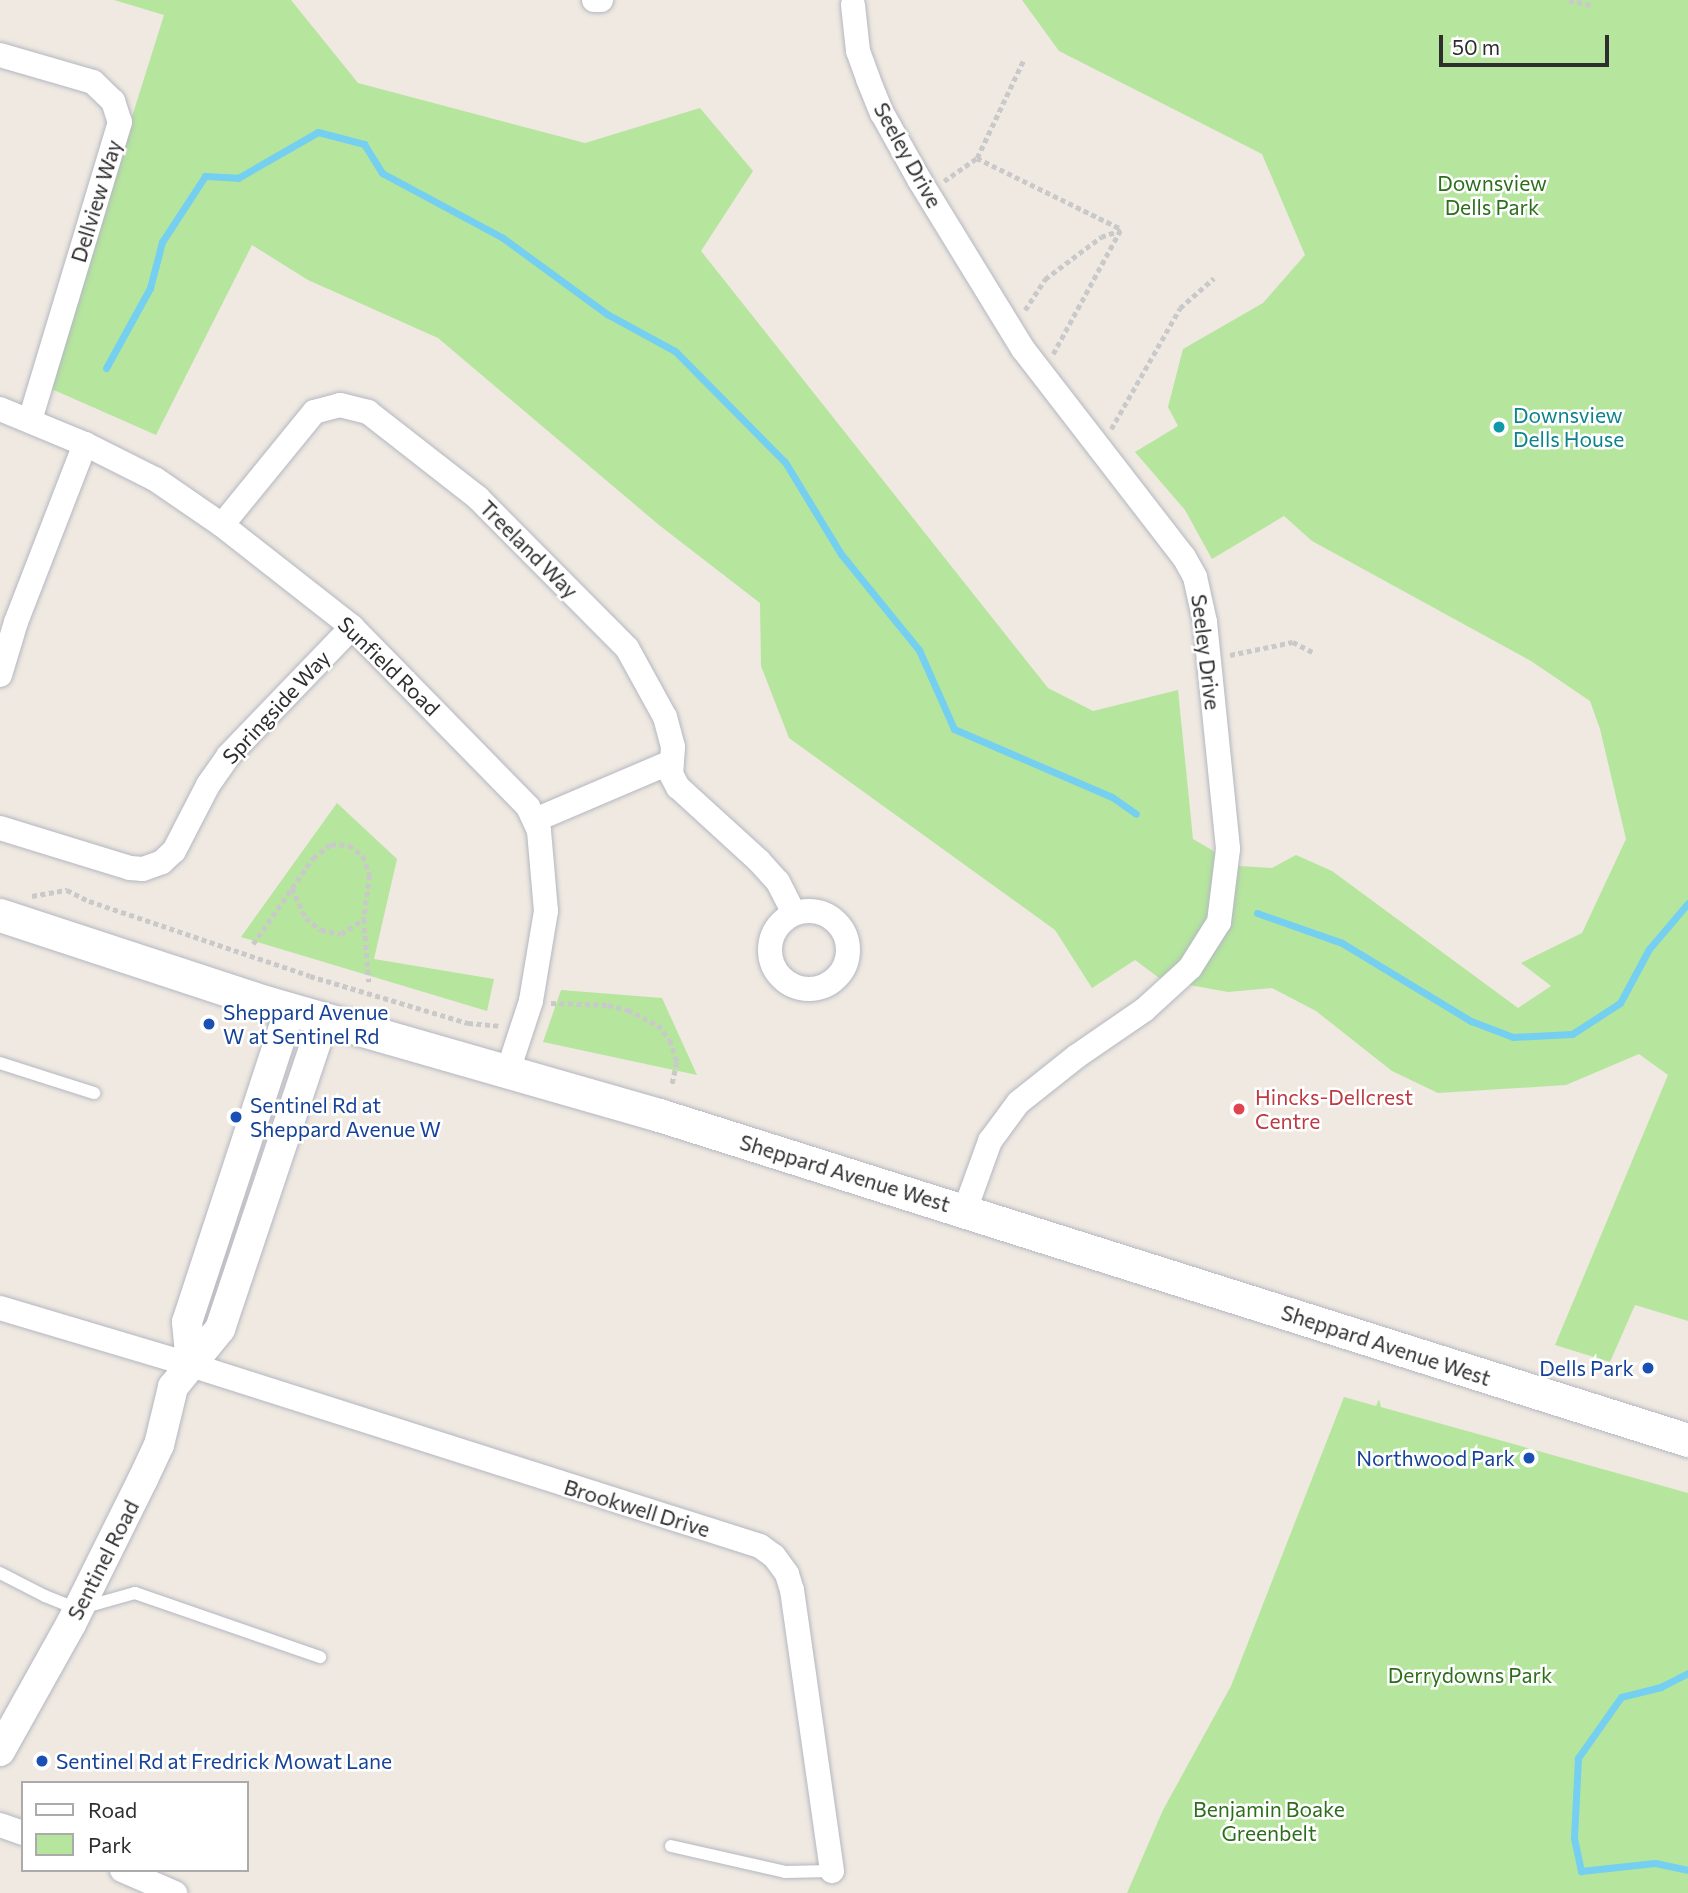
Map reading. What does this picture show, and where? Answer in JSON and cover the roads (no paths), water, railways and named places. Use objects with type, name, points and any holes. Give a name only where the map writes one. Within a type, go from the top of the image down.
[{"type":"main road","name":"Sheppard Avenue West","points":[[0,915],[290,1009],[508,1071],[965,1210],[1688,1440]]},
{"type":"street","points":[[594,0],[601,0]]},
{"type":"street","name":"Seeley Drive","points":[[853,5],[858,51],[881,113],[927,192],[1042,375],[1184,557],[1195,577],[1205,622],[1228,849],[1219,922],[1190,968],[1165,992],[1018,1103],[990,1141],[965,1210]]},
{"type":"street","name":"Dellview Way","points":[[0,55],[93,82],[113,101],[120,122],[30,421]]},
{"type":"street","name":"Treeland Way","points":[[222,525],[314,412],[340,405],[368,412],[478,498],[626,648],[666,717],[673,747],[671,774],[678,788],[759,861],[778,883],[793,912]]},
{"type":"street","name":"Sunfield Road","points":[[0,409],[85,444],[155,479],[222,525],[352,627],[468,743],[527,807],[535,820],[542,845],[546,911],[531,1001],[508,1071]]},
{"type":"street","points":[[0,675],[16,622],[85,444]]},
{"type":"street","name":"Springside Way","points":[[0,828],[130,868],[144,869],[162,862],[174,851],[208,785],[234,749],[352,627]]},
{"type":"street","points":[[535,820],[671,762]]},
{"type":"street","points":[[191,1365],[187,1322],[290,1009]]},
{"type":"street","name":"Sentinel Road","points":[[0,1751],[79,1609],[159,1444],[173,1387],[220,1329],[324,1019]]},
{"type":"street","name":"Brookwell Drive","points":[[0,1308],[191,1365],[760,1546],[774,1556],[787,1574],[792,1590],[832,1871]]},
{"type":"street","points":[[0,1825],[21,1832]]},
{"type":"street","points":[[127,1872],[175,1893]]},
{"type":"lane","points":[[0,1063],[94,1093]]},
{"type":"lane","points":[[0,1573],[45,1596],[79,1609],[135,1593],[320,1657]]},
{"type":"lane","points":[[671,1846],[785,1872],[832,1871]]},
{"type":"waterway","points":[[106,368],[150,288],[162,242],[205,176],[238,178],[318,132],[364,144],[382,173],[503,238],[607,314],[675,351],[785,462],[841,554],[919,650],[954,729],[1112,797],[1136,814]]},
{"type":"waterway","points":[[1257,913],[1342,943],[1471,1021],[1513,1037],[1572,1034],[1620,1003],[1649,949],[1688,903]]},
{"type":"waterway","points":[[1688,1673],[1661,1687],[1621,1697],[1578,1758],[1574,1838],[1581,1871],[1655,1863],[1688,1870]]},
{"type":"place","name":"Downsview Dells House","points":[[1499,427]]},
{"type":"place","name":"Sheppard Avenue W at Sentinel Rd","points":[[209,1024]]},
{"type":"place","name":"Hincks-Dellcrest Centre","points":[[1239,1109]]},
{"type":"place","name":"Sentinel Rd at Sheppard Avenue W","points":[[236,1117]]},
{"type":"place","name":"Dells Park","points":[[1648,1368]]},
{"type":"place","name":"Northwood Park","points":[[1529,1458]]},
{"type":"place","name":"Sentinel Rd at Fredrick Mowat Lane","points":[[42,1761]]},
{"type":"park label","name":"Downsview Dells Park","points":[[1492,195]]},
{"type":"park label","name":"Derrydowns Park","points":[[1470,1675]]},
{"type":"park label","name":"Benjamin Boake Greenbelt","points":[[1269,1821]]}]
